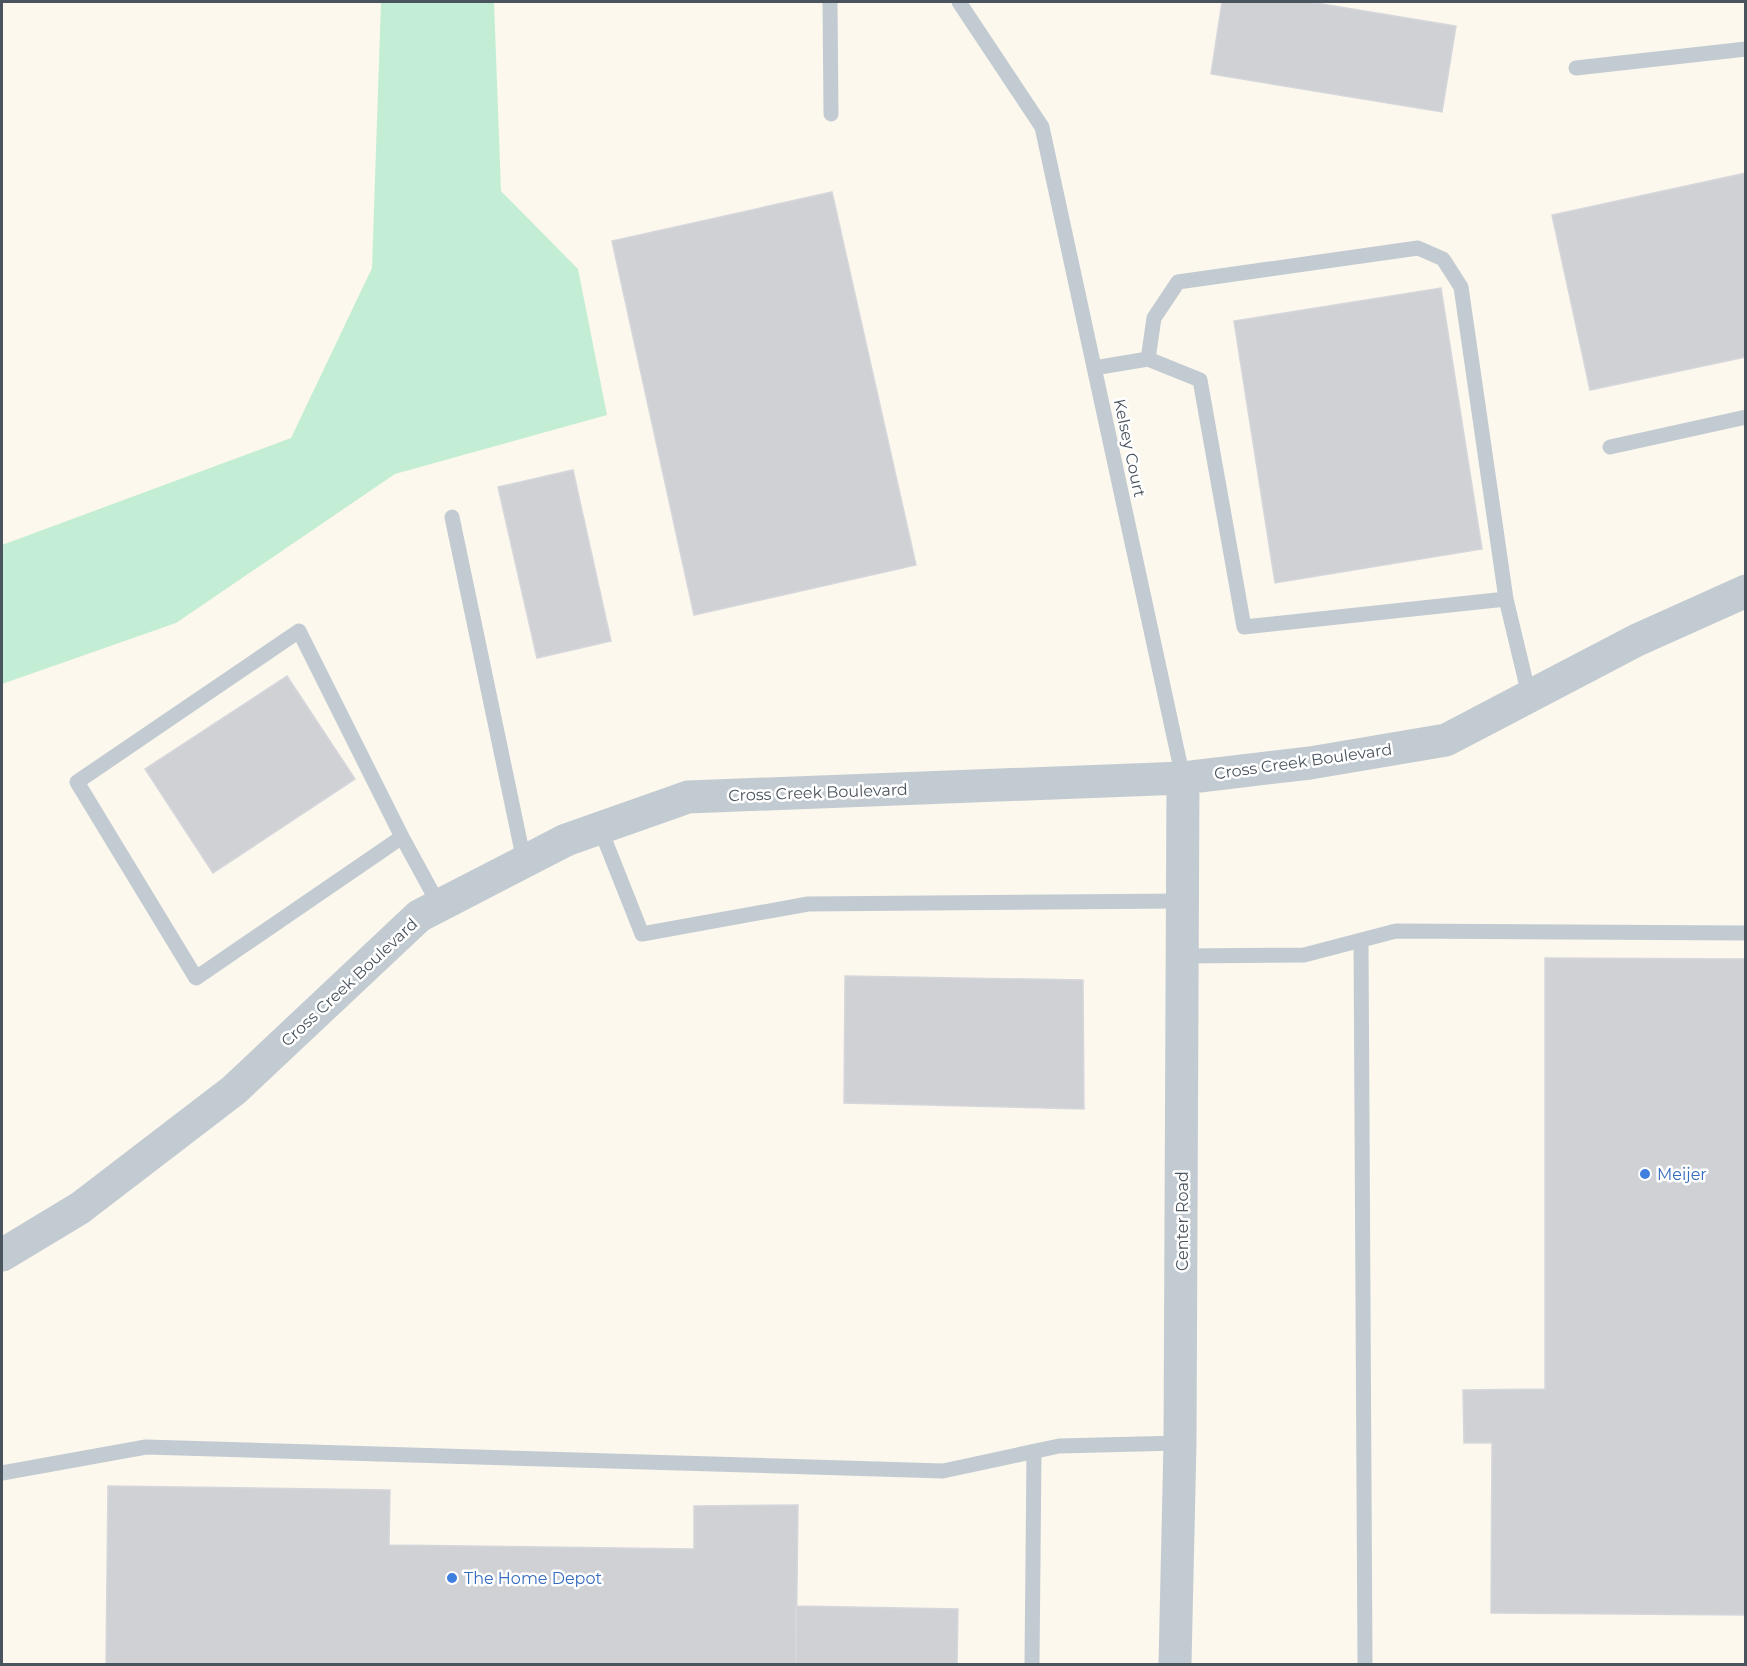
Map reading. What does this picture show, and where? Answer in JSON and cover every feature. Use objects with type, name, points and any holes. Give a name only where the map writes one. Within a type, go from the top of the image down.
[{"type":"street","name":"Cross Creek Boulevard","points":[[2,1255],[80,1208],[234,1090],[419,916],[566,840],[688,797],[1183,778],[1310,763],[1446,740],[1637,640],[1746,591]]},
{"type":"street","name":"Center Road","points":[[1175,1665],[1180,1443],[1183,778]]},
{"type":"lane","points":[[830,2],[831,114]]},
{"type":"lane","name":"Kelsey Court","points":[[959,2],[1042,127],[1183,778]]},
{"type":"lane","points":[[1576,68],[1746,49]]},
{"type":"lane","points":[[1148,359],[1154,318],[1178,282],[1418,248],[1443,259],[1461,287],[1506,599],[1530,696]]},
{"type":"lane","points":[[1094,368],[1148,359],[1200,380],[1244,627],[1506,599]]},
{"type":"lane","points":[[1610,447],[1746,417]]},
{"type":"lane","points":[[452,517],[524,861]]},
{"type":"lane","points":[[402,837],[196,978],[77,782],[299,631],[402,837],[439,905]]},
{"type":"lane","points":[[600,828],[642,933],[808,904],[1182,901]]},
{"type":"lane","points":[[1183,956],[1304,955],[1396,931],[1746,933]]},
{"type":"lane","points":[[1361,940],[1365,1665]]},
{"type":"lane","points":[[2,1473],[146,1447],[943,1471],[1059,1446],[1180,1443]]},
{"type":"lane","points":[[1032,1665],[1034,1452]]},
{"type":"shaded area","points":[[2,2],[1745,2],[1745,1664],[2,1664]]},
{"type":"green space","points":[[381,2],[494,2],[501,191],[578,269],[607,415],[395,474],[176,623],[2,684],[2,545],[291,438],[372,268]]},
{"type":"building","points":[[1222,2],[1310,2],[1456,26],[1442,112],[1211,74]]},
{"type":"building","points":[[1746,173],[1746,357],[1590,390],[1552,215]]},
{"type":"building","points":[[832,192],[916,565],[694,615],[612,241]]},
{"type":"building","points":[[1441,288],[1482,549],[1275,583],[1234,321]]},
{"type":"building","points":[[573,470],[611,641],[537,658],[498,487]]},
{"type":"building","points":[[287,676],[355,779],[213,873],[145,769]]},
{"type":"building","name":"Meijer","points":[[1545,958],[1746,959],[1746,1615],[1491,1613],[1492,1443],[1464,1443],[1463,1390],[1545,1389]]},
{"type":"building","points":[[845,976],[1083,980],[1084,1109],[844,1103]]},
{"type":"building","name":"The Home Depot","points":[[108,1486],[390,1490],[389,1545],[694,1549],[694,1506],[798,1505],[796,1664],[106,1664]]},
{"type":"building","points":[[796,1606],[958,1609],[957,1664],[796,1664]]},
{"type":"place","name":"Meijer","points":[[1645,1174]]},
{"type":"place","name":"The Home Depot","points":[[452,1578]]}]
